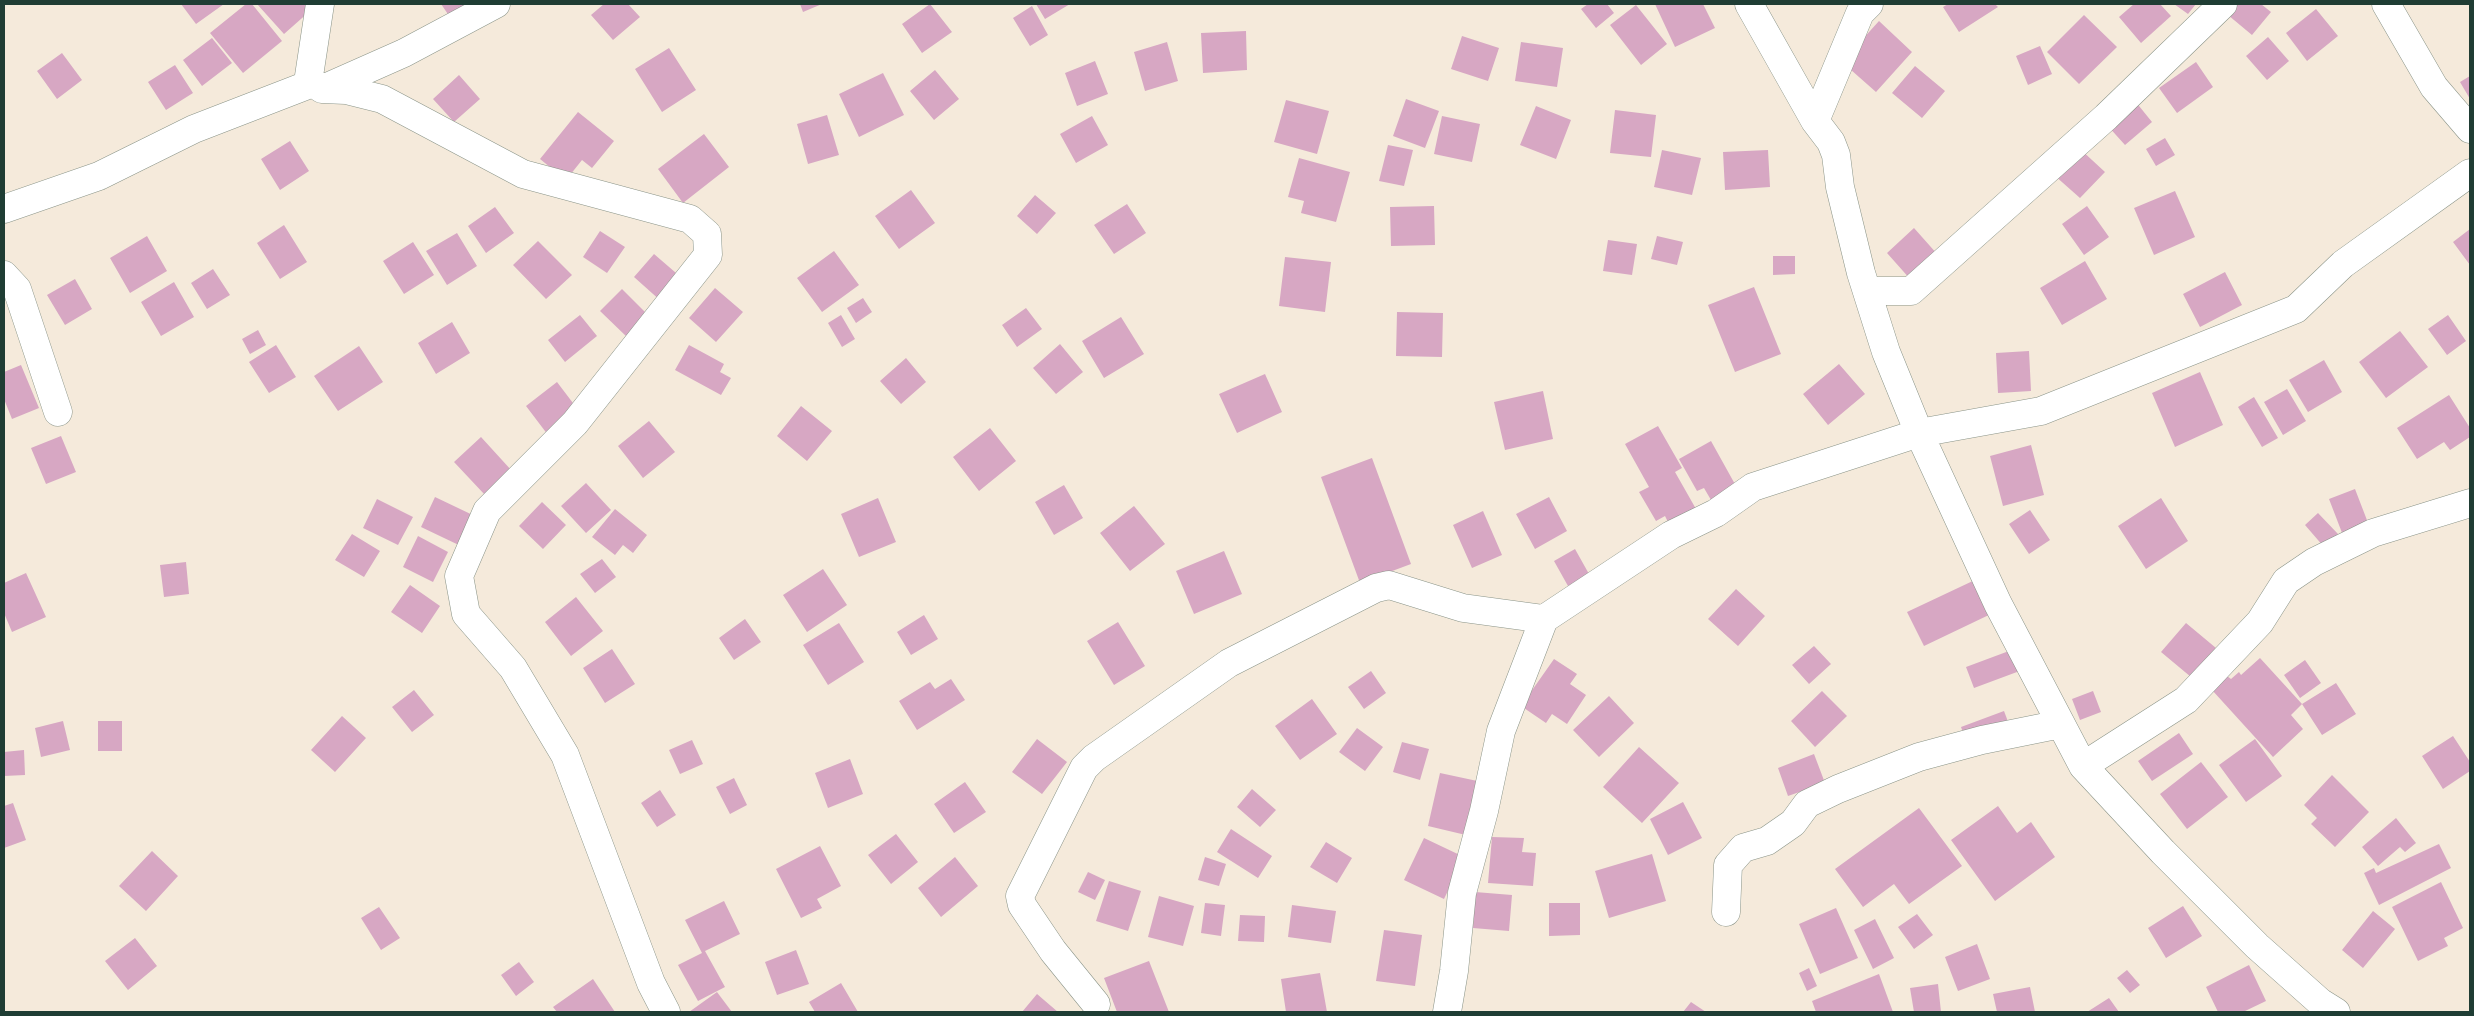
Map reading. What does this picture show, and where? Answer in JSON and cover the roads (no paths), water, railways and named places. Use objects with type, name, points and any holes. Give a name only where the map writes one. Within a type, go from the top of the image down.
[{"type":"street","points":[[320,4],[309,76],[317,86],[346,90],[382,99],[524,174],[690,219],[707,234],[708,255],[656,321],[574,423],[487,511],[459,576],[466,614],[513,668],[564,755],[651,983],[666,1012]]},
{"type":"street","points":[[4,209],[99,176],[194,129],[404,53],[496,4]]},
{"type":"street","points":[[1749,4],[1815,121],[1831,142],[1836,155],[1840,187],[1867,291],[1886,352],[1919,433],[1998,604],[2082,766],[2163,852],[2257,946],[2320,1002],[2336,1012]]},
{"type":"street","points":[[1815,121],[1860,13],[1869,4]]},
{"type":"street","points":[[1867,291],[1911,291],[2106,117],[2223,4]]},
{"type":"street","points":[[2386,4],[2434,87],[2470,130]]},
{"type":"street","points":[[1447,1012],[1454,971],[1462,893],[1484,811],[1500,730],[1544,619],[1671,536],[1716,513],[1753,487],[1919,433],[2041,411],[2296,309],[2343,264],[2470,173]]},
{"type":"street","points":[[4,275],[17,289],[58,412]]},
{"type":"street","points":[[2082,766],[2186,700],[2260,622],[2286,581],[2314,562],[2373,533],[2470,503]]},
{"type":"street","points":[[1096,1004],[1053,951],[1022,905],[1020,896],[1084,768],[1094,758],[1228,663],[1376,588],[1389,585],[1463,608],[1544,619]]},
{"type":"street","points":[[1726,912],[1728,865],[1743,848],[1767,841],[1793,823],[1807,804],[1838,789],[1919,757],[1982,740],[2061,724]]}]
